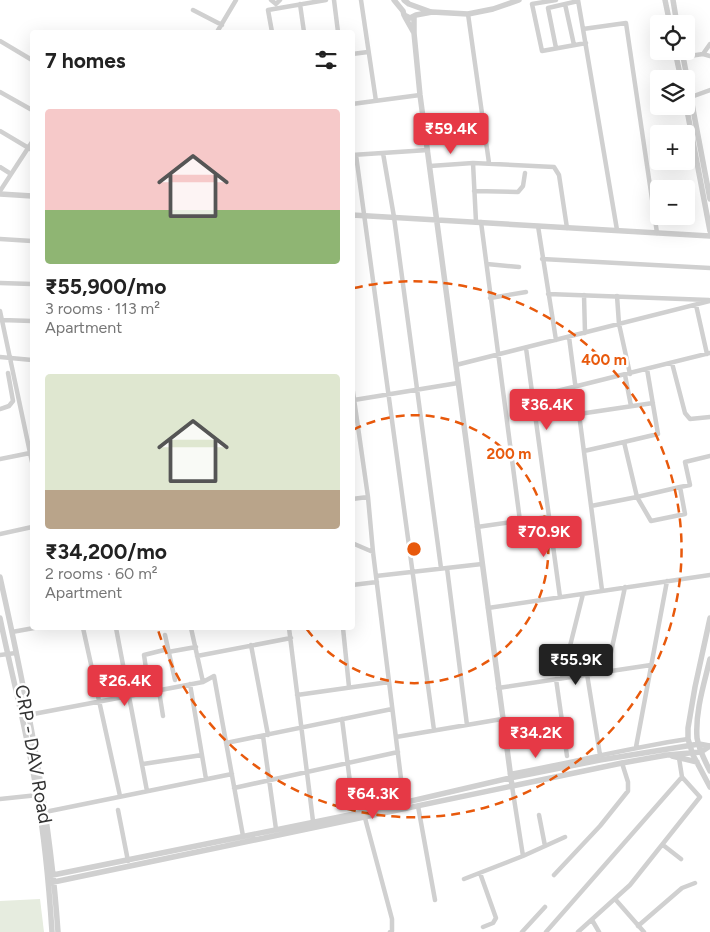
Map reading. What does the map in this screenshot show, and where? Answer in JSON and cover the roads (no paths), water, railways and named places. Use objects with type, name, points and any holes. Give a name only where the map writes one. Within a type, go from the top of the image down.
[{"type":"street","points":[[218,30],[236,0]]},
{"type":"street","points":[[271,0],[276,4],[280,0]]},
{"type":"street","points":[[272,30],[268,10],[326,0]]},
{"type":"street","points":[[334,0],[338,30]]},
{"type":"street","points":[[361,0],[376,101]]},
{"type":"street","points":[[394,0],[414,33]]},
{"type":"street","points":[[404,14],[410,18],[415,15],[432,12],[468,14],[492,9],[519,0]]},
{"type":"street","points":[[556,0],[532,4],[542,51],[586,43]]},
{"type":"street","points":[[666,0],[668,15]]},
{"type":"street","points":[[673,0],[676,15]]},
{"type":"street","points":[[556,48],[548,8],[578,1],[617,230]]},
{"type":"street","points":[[300,4],[304,30]]},
{"type":"street","points":[[404,14],[404,7],[409,4]]},
{"type":"street","points":[[409,4],[432,12]]},
{"type":"street","points":[[409,4],[416,9],[414,33],[420,95],[502,719],[523,856]]},
{"type":"street","points":[[565,4],[574,45]]},
{"type":"street","points":[[193,10],[222,25]]},
{"type":"street","points":[[468,14],[489,163]]},
{"type":"street","points":[[583,29],[626,23],[657,233]]},
{"type":"street","points":[[0,41],[30,59]]},
{"type":"street","points":[[702,54],[710,44]]},
{"type":"street","points":[[355,54],[368,52]]},
{"type":"street","points":[[695,54],[710,56]]},
{"type":"street","points":[[695,96],[710,90]]},
{"type":"street","points":[[0,92],[30,109]]},
{"type":"street","points":[[355,104],[420,95]]},
{"type":"street","points":[[688,115],[710,231]]},
{"type":"street","points":[[694,115],[710,199]]},
{"type":"street","points":[[0,131],[30,148]]},
{"type":"street","points":[[30,150],[11,174],[0,193],[30,196]]},
{"type":"street","points":[[355,155],[428,150]]},
{"type":"street","points":[[383,153],[394,217],[441,568]]},
{"type":"street","points":[[355,161],[434,730]]},
{"type":"street","points":[[473,163],[478,222],[487,264],[497,355],[520,521]]},
{"type":"street","points":[[430,166],[489,163],[554,168],[559,176],[567,228]]},
{"type":"street","points":[[0,167],[11,174]]},
{"type":"street","points":[[474,191],[518,192],[523,186],[525,173]]},
{"type":"street","points":[[355,215],[710,236]]},
{"type":"street","points":[[538,226],[556,340]]},
{"type":"street","points":[[0,239],[30,241]]},
{"type":"street","points":[[542,259],[710,268]]},
{"type":"street","points":[[487,264],[519,267]]},
{"type":"street","points":[[0,283],[30,284]]},
{"type":"street","points":[[490,298],[526,292]]},
{"type":"street","points":[[548,294],[710,300]]},
{"type":"street","points":[[584,295],[585,333]]},
{"type":"street","points":[[616,296],[631,406]]},
{"type":"street","points":[[456,365],[710,300]]},
{"type":"street","points":[[533,397],[708,353],[696,305]]},
{"type":"street","points":[[0,311],[30,453],[0,459]]},
{"type":"street","points":[[2,320],[30,321]]},
{"type":"street","points":[[569,337],[602,590]]},
{"type":"street","points":[[526,348],[560,597]]},
{"type":"street","points":[[0,357],[30,360]]},
{"type":"street","points":[[672,363],[685,413],[690,418],[710,417]]},
{"type":"street","points":[[584,451],[658,434],[647,369]]},
{"type":"street","points":[[0,409],[9,406],[13,401],[8,373]]},
{"type":"street","points":[[355,400],[458,383]]},
{"type":"street","points":[[579,414],[653,403]]},
{"type":"street","points":[[355,407],[368,497],[404,803]]},
{"type":"street","points":[[624,442],[636,497],[651,521],[685,514],[680,487]]},
{"type":"street","points":[[355,444],[360,443]]},
{"type":"street","points":[[591,506],[690,485],[685,462],[710,456]]},
{"type":"street","points":[[355,499],[368,497]]},
{"type":"street","points":[[477,527],[548,517]]},
{"type":"street","points":[[0,534],[30,527]]},
{"type":"street","points":[[355,543],[373,552]]},
{"type":"street","points":[[376,576],[482,564]]},
{"type":"street","points":[[447,568],[467,725]]},
{"type":"street","points":[[488,608],[710,575]]},
{"type":"street","name":"CRP - DAV Road","points":[[0,577],[28,715],[51,875]]},
{"type":"street","points":[[636,747],[667,581]]},
{"type":"street","points":[[355,585],[377,582]]},
{"type":"street","points":[[607,671],[625,588]]},
{"type":"street","points":[[562,678],[583,594]]},
{"type":"street","name":"CRP - DAV Road","points":[[0,618],[45,812],[51,875],[52,932]]},
{"type":"street","points":[[710,618],[688,728],[692,752],[710,787]]},
{"type":"street","points":[[12,632],[30,629]]},
{"type":"street","points":[[83,630],[120,796]]},
{"type":"street","points":[[116,630],[147,791]]},
{"type":"street","points":[[192,630],[203,682]]},
{"type":"street","points":[[289,630],[313,821]]},
{"type":"street","points":[[343,630],[349,687]]},
{"type":"street","points":[[165,635],[175,680]]},
{"type":"street","points":[[197,656],[251,644],[290,638]]},
{"type":"street","points":[[251,644],[262,712],[276,830]]},
{"type":"street","points":[[148,682],[144,655],[196,647]]},
{"type":"street","points":[[0,656],[16,653]]},
{"type":"street","points":[[710,659],[698,723],[699,744],[710,771]]},
{"type":"street","points":[[498,688],[651,665]]},
{"type":"street","points":[[587,674],[600,755]]},
{"type":"street","points":[[28,715],[203,682],[214,676],[243,836]]},
{"type":"street","points":[[556,679],[566,756]]},
{"type":"street","points":[[298,695],[389,682]]},
{"type":"street","points":[[190,684],[206,779]]},
{"type":"street","points":[[159,691],[163,716]]},
{"type":"street","points":[[226,743],[392,708]]},
{"type":"street","points":[[342,719],[354,814]]},
{"type":"street","points":[[396,737],[502,719]]},
{"type":"street","points":[[510,776],[689,742]]},
{"type":"street","points":[[51,875],[354,814],[636,747],[689,742],[710,746]]},
{"type":"street","points":[[51,883],[622,763],[667,754],[701,752],[710,746]]},
{"type":"street","points":[[234,788],[398,752]]},
{"type":"street","points":[[667,754],[697,762]]},
{"type":"street","points":[[143,764],[202,755]]},
{"type":"street","points":[[578,932],[630,885],[700,798],[700,795],[682,777],[679,758]]},
{"type":"street","points":[[554,875],[600,826],[628,791],[628,782],[622,763]]},
{"type":"street","points":[[45,812],[232,774]]},
{"type":"street","points":[[546,932],[682,777]]},
{"type":"street","points":[[0,799],[40,794]]},
{"type":"street","points":[[418,806],[435,900]]},
{"type":"street","points":[[118,810],[128,861]]},
{"type":"street","points":[[539,815],[545,846]]},
{"type":"street","points":[[365,818],[392,920],[392,931],[390,932]]},
{"type":"street","points":[[464,879],[565,837]]},
{"type":"street","points":[[663,845],[681,859]]},
{"type":"street","points":[[480,873],[496,916],[493,923],[483,927]]},
{"type":"street","name":"CRP - DAV Road","points":[[51,883],[58,932]]},
{"type":"street","points":[[638,926],[682,888],[695,883]]},
{"type":"street","points":[[615,899],[644,932]]},
{"type":"street","points":[[522,932],[545,907]]},
{"type":"street","points":[[592,920],[599,932]]}]
